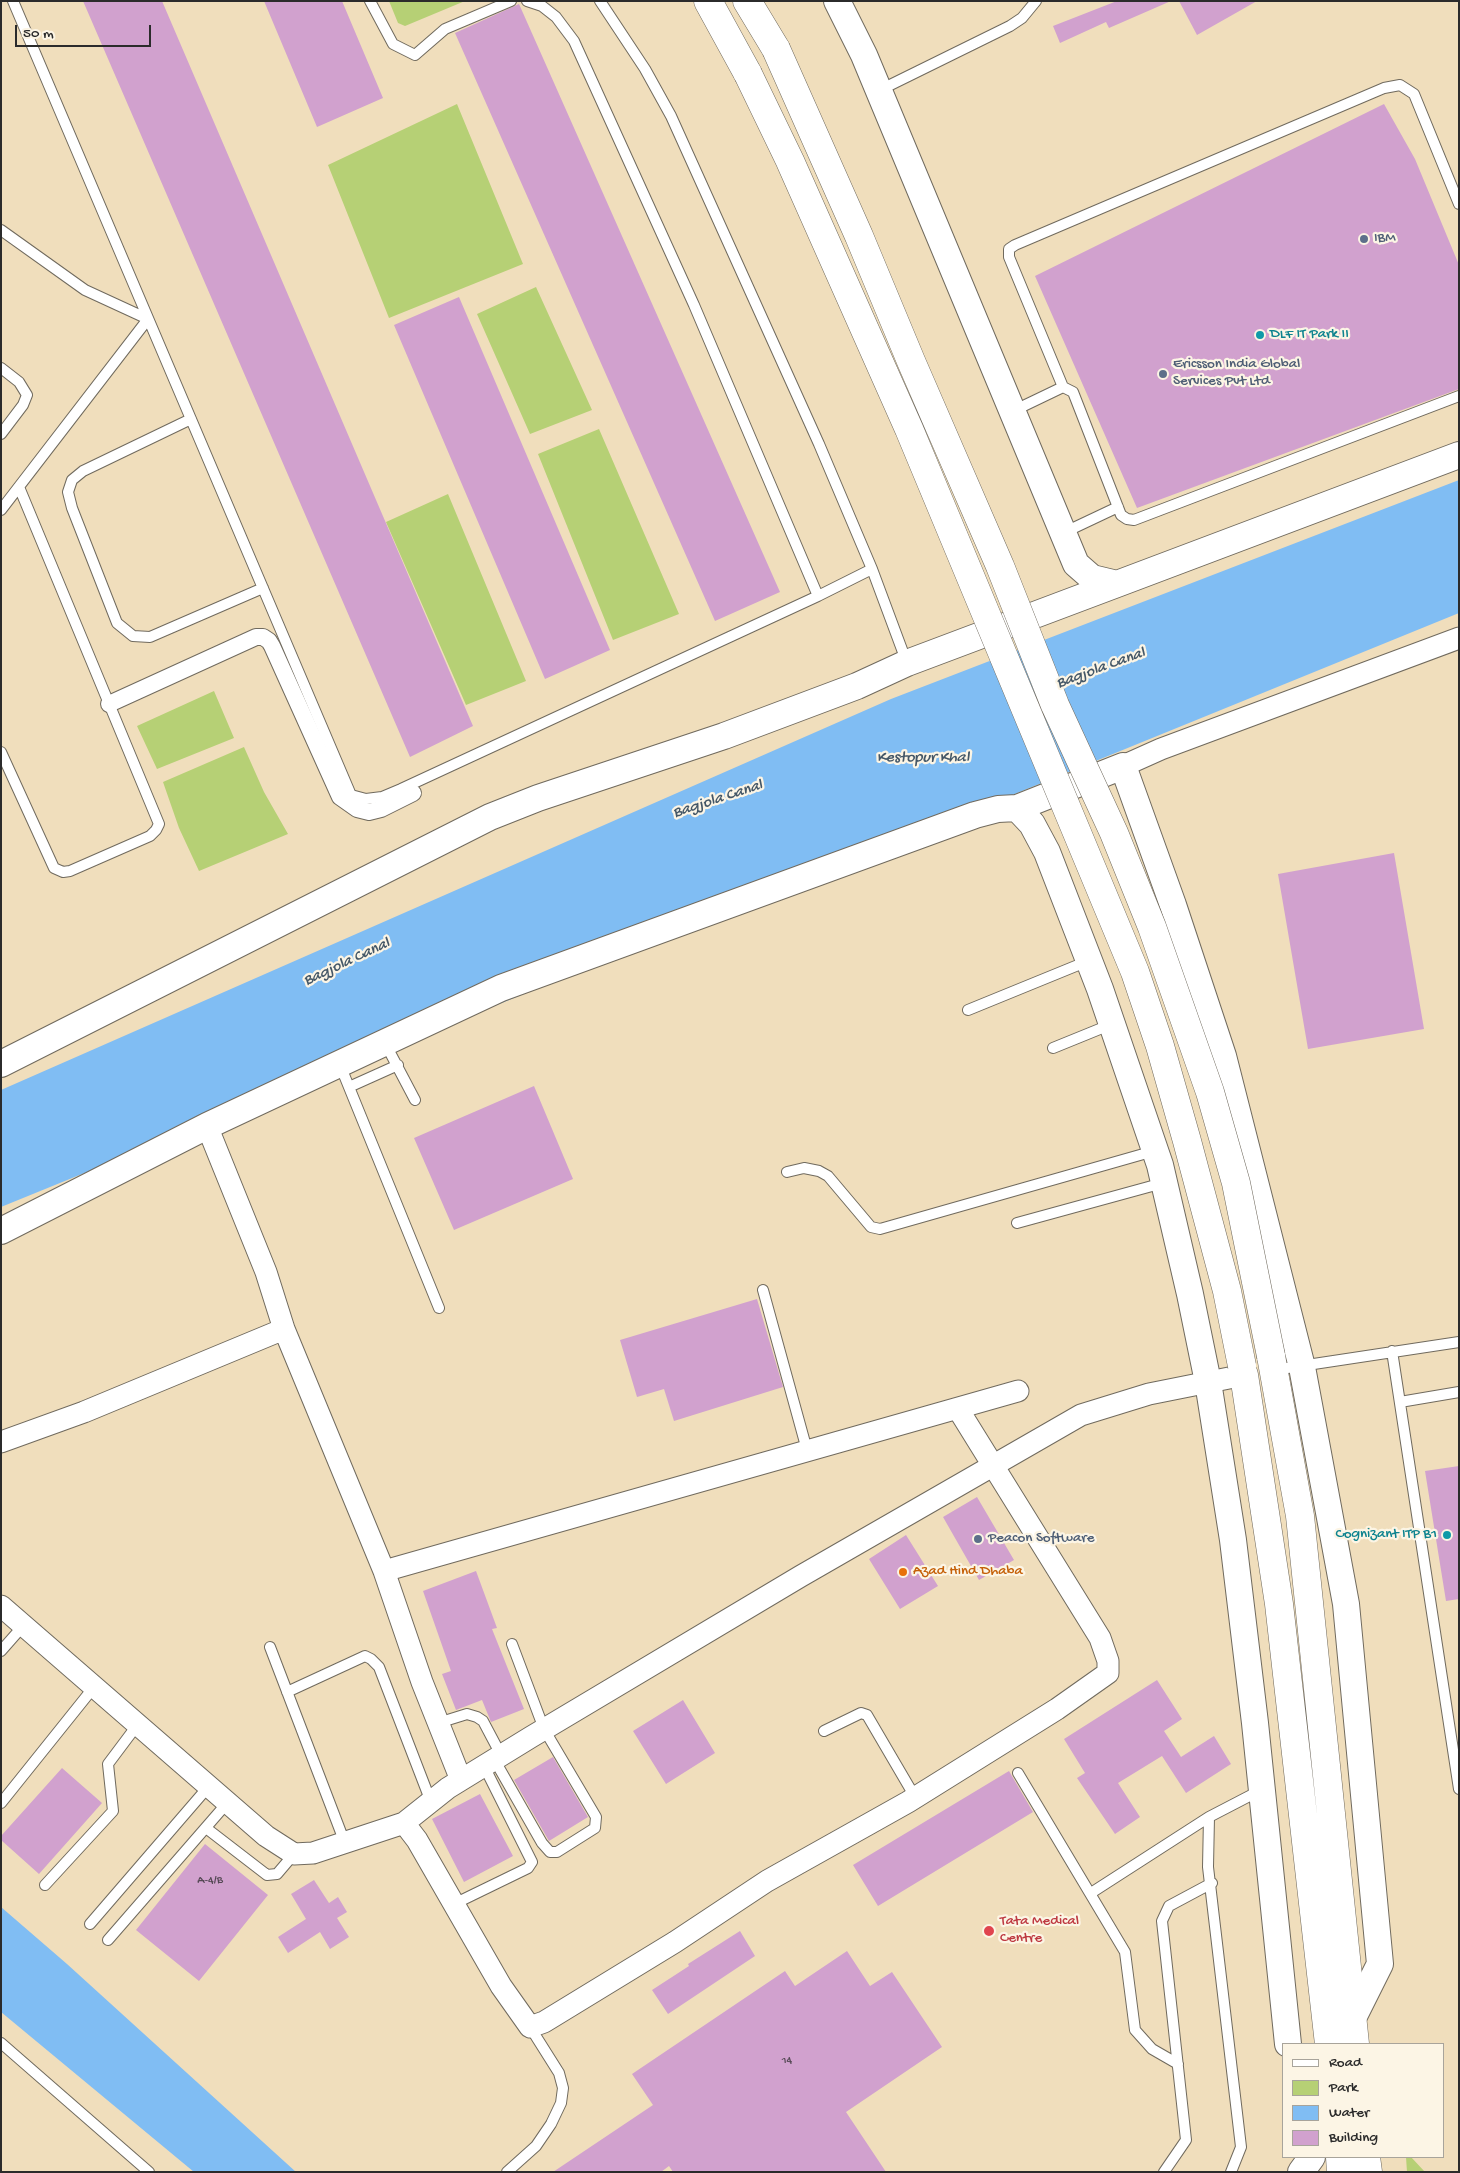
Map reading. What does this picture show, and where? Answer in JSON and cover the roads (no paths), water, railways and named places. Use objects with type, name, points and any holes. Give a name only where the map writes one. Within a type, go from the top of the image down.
[{"type":"main road","points":[[708,1],[748,74],[790,161],[909,429],[1135,972],[1160,1046],[1227,1291],[1243,1371],[1279,1604],[1329,2043]]},
{"type":"main road","points":[[748,1],[776,49],[859,236],[1000,566],[1055,705],[1114,833],[1152,927],[1210,1092],[1234,1174],[1300,1516],[1354,2031]]},
{"type":"main road","points":[[1340,2158],[1341,2172]]},
{"type":"main road","points":[[1366,2158],[1368,2172]]},
{"type":"street","points":[[837,1],[864,55],[1076,564],[1092,578],[1117,584]]},
{"type":"street","points":[[1,1064],[490,817],[538,798],[724,736],[857,686],[907,663],[1459,455]]},
{"type":"street","points":[[109,704],[256,637],[263,637],[269,640],[272,646],[340,797],[357,809],[369,812],[381,809],[413,793]]},
{"type":"street","points":[[1,1231],[207,1126],[344,1076],[385,1042],[510,985],[975,815],[998,808],[1017,808],[1122,766],[1459,638]]},
{"type":"street","points":[[1122,766],[1157,858],[1223,1056],[1302,1367],[1346,1604],[1380,1964],[1354,2031]]},
{"type":"street","points":[[1017,808],[1032,824],[1047,852],[1112,1024],[1155,1151],[1164,1183],[1208,1382],[1233,1540],[1288,2043]]},
{"type":"street","points":[[207,1126],[266,1272],[284,1329],[384,1572],[438,1723],[461,1780]]},
{"type":"street","points":[[1,1442],[84,1412],[284,1329]]},
{"type":"street","points":[[9,1618],[138,1724],[266,1836],[294,1854],[313,1853],[404,1823],[461,1780],[544,1729],[1061,1426],[1100,1408],[1149,1394],[1208,1382],[1243,1371]]},
{"type":"street","points":[[384,1572],[1018,1391]]},
{"type":"street","points":[[404,1823],[418,1840],[501,1986],[530,2027],[544,2022],[675,1942],[767,1881],[915,1797],[1057,1709],[1108,1673],[1108,1661],[1100,1638],[958,1409]]},
{"type":"street","points":[[1296,2158],[1297,2172]]},
{"type":"street","points":[[1302,2172],[1311,2158]]},
{"type":"lane","points":[[13,1],[351,795],[366,799],[382,797],[401,789],[818,596],[872,568]]},
{"type":"lane","points":[[370,1],[393,44],[415,55],[446,29],[511,1]]},
{"type":"lane","points":[[527,1],[542,6],[556,17],[574,41],[724,373],[818,596]]},
{"type":"lane","points":[[600,1],[645,69],[670,116],[819,444],[872,568],[907,663]]},
{"type":"lane","points":[[879,91],[1010,26],[1022,18],[1036,1]]},
{"type":"lane","points":[[1459,204],[1414,94],[1400,85],[1384,88],[1009,249],[1009,257],[1063,387],[1072,392],[1121,515],[1127,520],[1134,520],[1459,396]]},
{"type":"lane","points":[[1,230],[85,290],[148,319]]},
{"type":"lane","points":[[1,510],[148,319]]},
{"type":"lane","points":[[1,368],[19,382],[27,395],[24,405],[1,434]]},
{"type":"lane","points":[[1012,411],[1063,387]]},
{"type":"lane","points":[[191,420],[83,471],[72,480],[68,492],[72,508],[117,623],[134,636],[150,637],[263,588]]},
{"type":"lane","points":[[1,752],[54,868],[63,872],[70,871],[150,836],[158,824],[19,487]]},
{"type":"lane","points":[[1063,533],[1118,507]]},
{"type":"lane","points":[[968,1010],[1089,961]]},
{"type":"lane","points":[[1053,1048],[1112,1024]]},
{"type":"lane","points":[[385,1042],[415,1100]]},
{"type":"lane","points":[[398,1065],[344,1076],[439,1308]]},
{"type":"lane","points":[[787,1172],[804,1168],[819,1171],[828,1176],[871,1227],[880,1229],[1155,1151]]},
{"type":"lane","points":[[1017,1223],[1164,1183]]},
{"type":"lane","points":[[763,1290],[807,1450]]},
{"type":"lane","points":[[1272,1363],[1302,1367],[1392,1351],[1459,1342]]},
{"type":"lane","points":[[1392,1351],[1459,1789]]},
{"type":"lane","points":[[1400,1402],[1459,1392]]},
{"type":"lane","points":[[1,1651],[9,1618]]},
{"type":"lane","points":[[493,1760],[542,1843],[550,1852],[556,1852],[595,1828],[597,1823],[596,1817],[544,1729],[512,1644]]},
{"type":"lane","points":[[270,1647],[345,1843]]},
{"type":"lane","points":[[287,1692],[365,1656],[371,1659],[379,1667],[431,1802]]},
{"type":"lane","points":[[1,1803],[94,1688]]},
{"type":"lane","points":[[824,1732],[861,1713],[867,1715],[915,1797]]},
{"type":"lane","points":[[438,1723],[467,1714],[483,1721],[493,1760],[532,1858],[528,1868],[454,1904]]},
{"type":"lane","points":[[45,1885],[113,1811],[108,1764],[138,1724]]},
{"type":"lane","points":[[1018,1773],[1125,1952],[1135,2030],[1152,2049],[1178,2064]]},
{"type":"lane","points":[[90,1924],[209,1786]]},
{"type":"lane","points":[[1091,1893],[1209,1817],[1261,1790]]},
{"type":"lane","points":[[108,1940],[228,1802]]},
{"type":"lane","points":[[1209,1817],[1208,1867],[1212,1883],[1241,2148],[1231,2172]]},
{"type":"lane","points":[[206,1828],[267,1875],[276,1874],[294,1854]]},
{"type":"lane","points":[[1164,2172],[1186,2140],[1162,1921],[1170,1906],[1212,1883]]},
{"type":"lane","points":[[507,2172],[536,2146],[551,2124],[561,2103],[563,2088],[559,2073],[530,2027]]},
{"type":"lane","points":[[1,2043],[149,2172]]},
{"type":"water","name":"Kestopur Khal","points":[[1459,480],[1459,613],[1,1207],[1,1090],[891,699]]},
{"type":"water","points":[[1,1907],[67,1964],[296,2172],[194,2172],[1,2012]]},
{"type":"place","name":"IBM","points":[[1364,239]]},
{"type":"place","name":"DLF IT Park II","points":[[1260,335]]},
{"type":"place","name":"Ericsson India Global Services Pvt Ltd","points":[[1163,374]]},
{"type":"place","name":"Cognizant ITP B1","points":[[1447,1535]]},
{"type":"place","name":"Peacon Software","points":[[978,1539]]},
{"type":"place","name":"Azad Hind Dhaba","points":[[903,1572]]},
{"type":"place","name":"Tata Medical Centre","points":[[989,1931]]},
{"type":"water label","name":"Bagjola Canal","points":[[1101,669]]},
{"type":"water label","name":"Bagjola Canal","points":[[718,800]]},
{"type":"water label","name":"Bagjola Canal","points":[[347,963]]}]
